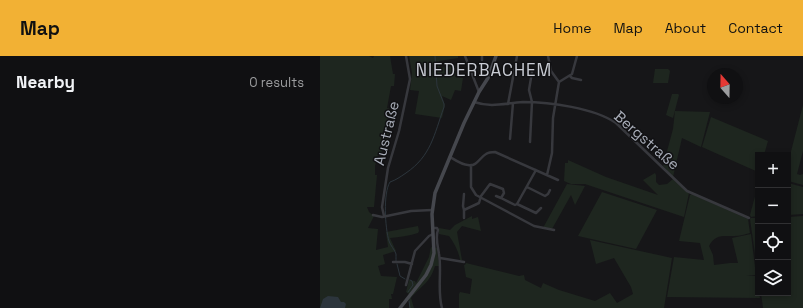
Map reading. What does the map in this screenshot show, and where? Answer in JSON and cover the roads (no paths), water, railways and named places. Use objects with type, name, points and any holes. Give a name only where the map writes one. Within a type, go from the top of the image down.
[{"type":"main road","points":[[400,308],[431,266],[434,253],[432,210],[435,193],[478,92],[488,78],[496,56]]},
{"type":"street","name":"Austraße","points":[[386,216],[382,207],[388,168],[399,131],[410,79],[406,56]]},
{"type":"street","points":[[465,56],[478,92]]},
{"type":"street","points":[[508,104],[517,56]]},
{"type":"street","points":[[547,175],[552,153],[555,104],[559,82],[551,71],[548,56]]},
{"type":"street","points":[[559,82],[570,76],[574,71],[577,56]]},
{"type":"street","points":[[530,142],[532,102],[529,90],[532,72]]},
{"type":"street","points":[[570,76],[581,80]]},
{"type":"street","name":"Bergstraße","points":[[474,102],[493,106],[532,102],[555,104],[594,113],[611,120],[628,134],[687,191],[749,218]]},
{"type":"street","points":[[510,138],[513,103]]},
{"type":"street","points":[[450,157],[464,164],[471,165],[478,162],[489,152],[495,152],[558,180]]},
{"type":"street","points":[[471,165],[471,187],[474,193],[480,198],[534,226],[554,230]]},
{"type":"street","points":[[517,204],[536,170]]},
{"type":"street","points":[[464,210],[479,203],[480,198],[487,186],[490,184],[503,190],[504,193],[501,198]]},
{"type":"street","points":[[527,187],[545,196],[550,190]]},
{"type":"street","points":[[464,194],[462,206],[464,210],[464,218]]},
{"type":"street","points":[[496,196],[536,213],[541,208]]},
{"type":"street","points":[[373,215],[382,217],[432,210]]},
{"type":"street","points":[[433,228],[438,228],[436,235],[440,258],[440,301],[442,308]]},
{"type":"street","points":[[407,282],[415,251],[429,236],[434,234]]},
{"type":"street","points":[[440,258],[464,262]]},
{"type":"street","points":[[395,262],[412,264]]},
{"type":"waterway","points":[[396,261],[396,254],[390,243],[386,228],[386,194],[390,182],[406,173],[414,166],[421,159],[431,144],[444,107],[437,86],[435,56]]},
{"type":"waterway","points":[[397,264],[400,276],[405,279]]},
{"type":"waterway","points":[[408,292],[413,285],[412,281],[410,280]]},
{"type":"waterway","points":[[409,301],[410,308]]},
{"type":"district","name":"NIEDERBACHEM","points":[[484,70]]}]
